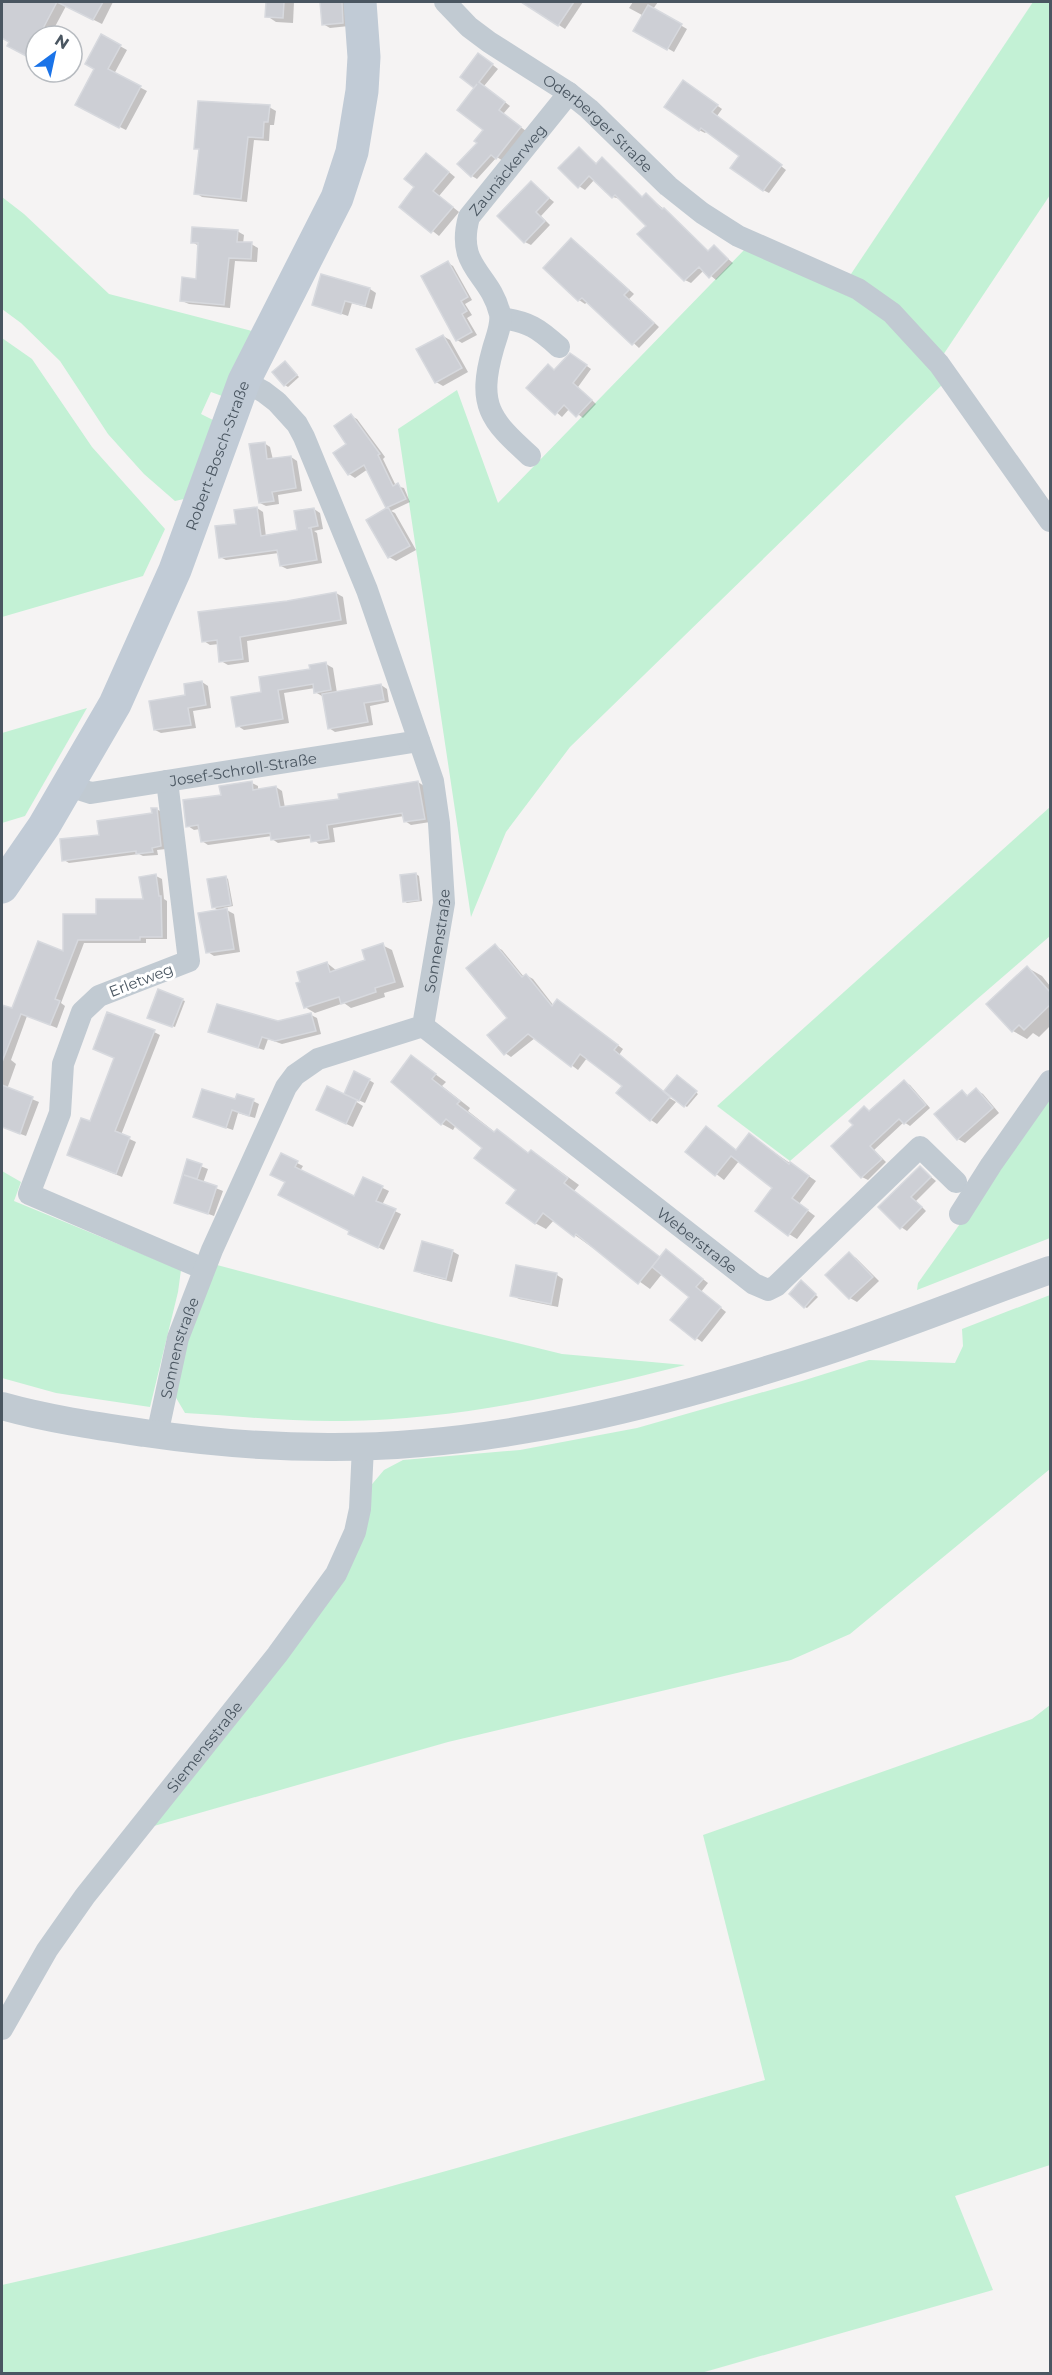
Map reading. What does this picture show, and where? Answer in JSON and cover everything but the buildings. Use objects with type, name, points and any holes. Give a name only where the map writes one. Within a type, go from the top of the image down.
[{"type":"main road","name":"Robert-Bosch-Straße","points":[[2,888],[69,786],[115,704],[175,570],[244,381],[346,176],[358,126],[362,91],[364,57],[360,2]]},
{"type":"street","name":"Oderberger Straße","points":[[445,2],[469,27],[489,42],[569,93],[589,109],[668,186],[702,213],[752,243],[858,289],[892,313],[939,364],[1050,521]]},
{"type":"street","name":"Zaunäckerweg","points":[[501,318],[497,302],[471,261],[465,247],[465,232],[469,218],[569,93]]},
{"type":"street","points":[[530,456],[505,433],[495,419],[485,393],[486,372],[501,318],[524,322],[537,328],[559,347]]},
{"type":"street","name":"Sonnenstraße","points":[[157,1435],[178,1338],[204,1269],[286,1087],[296,1075],[318,1059],[423,1026],[444,903],[440,823],[433,781],[367,590],[297,424],[277,402],[244,381]]},
{"type":"street","name":"Josef-Schroll-Straße","points":[[69,786],[91,793],[419,741]]},
{"type":"street","name":"Erletweg","points":[[167,781],[189,961],[99,996],[82,1012],[63,1064],[60,1113],[29,1194],[204,1269]]},
{"type":"street","name":"Weberstraße","points":[[423,1026],[754,1284],[764,1289],[768,1290],[776,1286],[920,1147],[956,1182]]},
{"type":"street","points":[[960,1214],[990,1165],[1050,1081]]},
{"type":"street","points":[[2,1406],[110,1428],[240,1444],[363,1447],[487,1436],[640,1405],[822,1353],[1050,1270]]},
{"type":"street","name":"Siemensstraße","points":[[2,2029],[47,1950],[85,1896],[277,1655],[336,1574],[356,1532],[360,1509],[363,1447]]},
{"type":"green space","points":[[1033,2],[1050,2],[1050,195],[937,364],[845,283]]},
{"type":"green space","points":[[2,197],[24,214],[109,294],[252,331],[222,396],[211,392],[201,414],[213,420],[184,499],[175,501],[144,474],[108,434],[60,361],[21,323],[2,309]]},
{"type":"green space","points":[[745,249],[881,311],[946,381],[570,747],[506,832],[471,917],[398,429],[457,390],[498,503]]},
{"type":"green space","points":[[2,338],[32,359],[92,447],[165,529],[143,576],[2,617]]},
{"type":"green space","points":[[87,708],[25,816],[2,823],[2,733]]},
{"type":"green space","points":[[1050,807],[1050,936],[790,1161],[717,1106]]},
{"type":"green space","points":[[1050,1097],[1050,1238],[917,1290],[918,1283]]},
{"type":"green space","points":[[2,1171],[21,1182],[14,1201],[181,1270],[178,1292],[150,1407],[56,1393],[2,1378]]},
{"type":"green space","points":[[217,1265],[562,1354],[685,1365],[559,1395],[430,1416],[324,1421],[185,1413],[175,1396],[189,1331]]},
{"type":"green space","points":[[1050,1295],[1050,1469],[850,1634],[791,1660],[448,1742],[147,1828],[281,1658],[368,1489],[384,1470],[403,1460],[520,1450],[637,1428],[869,1360],[955,1363],[963,1346],[962,1329]]},
{"type":"green space","points":[[1050,1705],[1050,2165],[955,2196],[993,2290],[701,2373],[2,2373],[2,2285],[289,2214],[765,2080],[703,1835],[1032,1719]]}]
